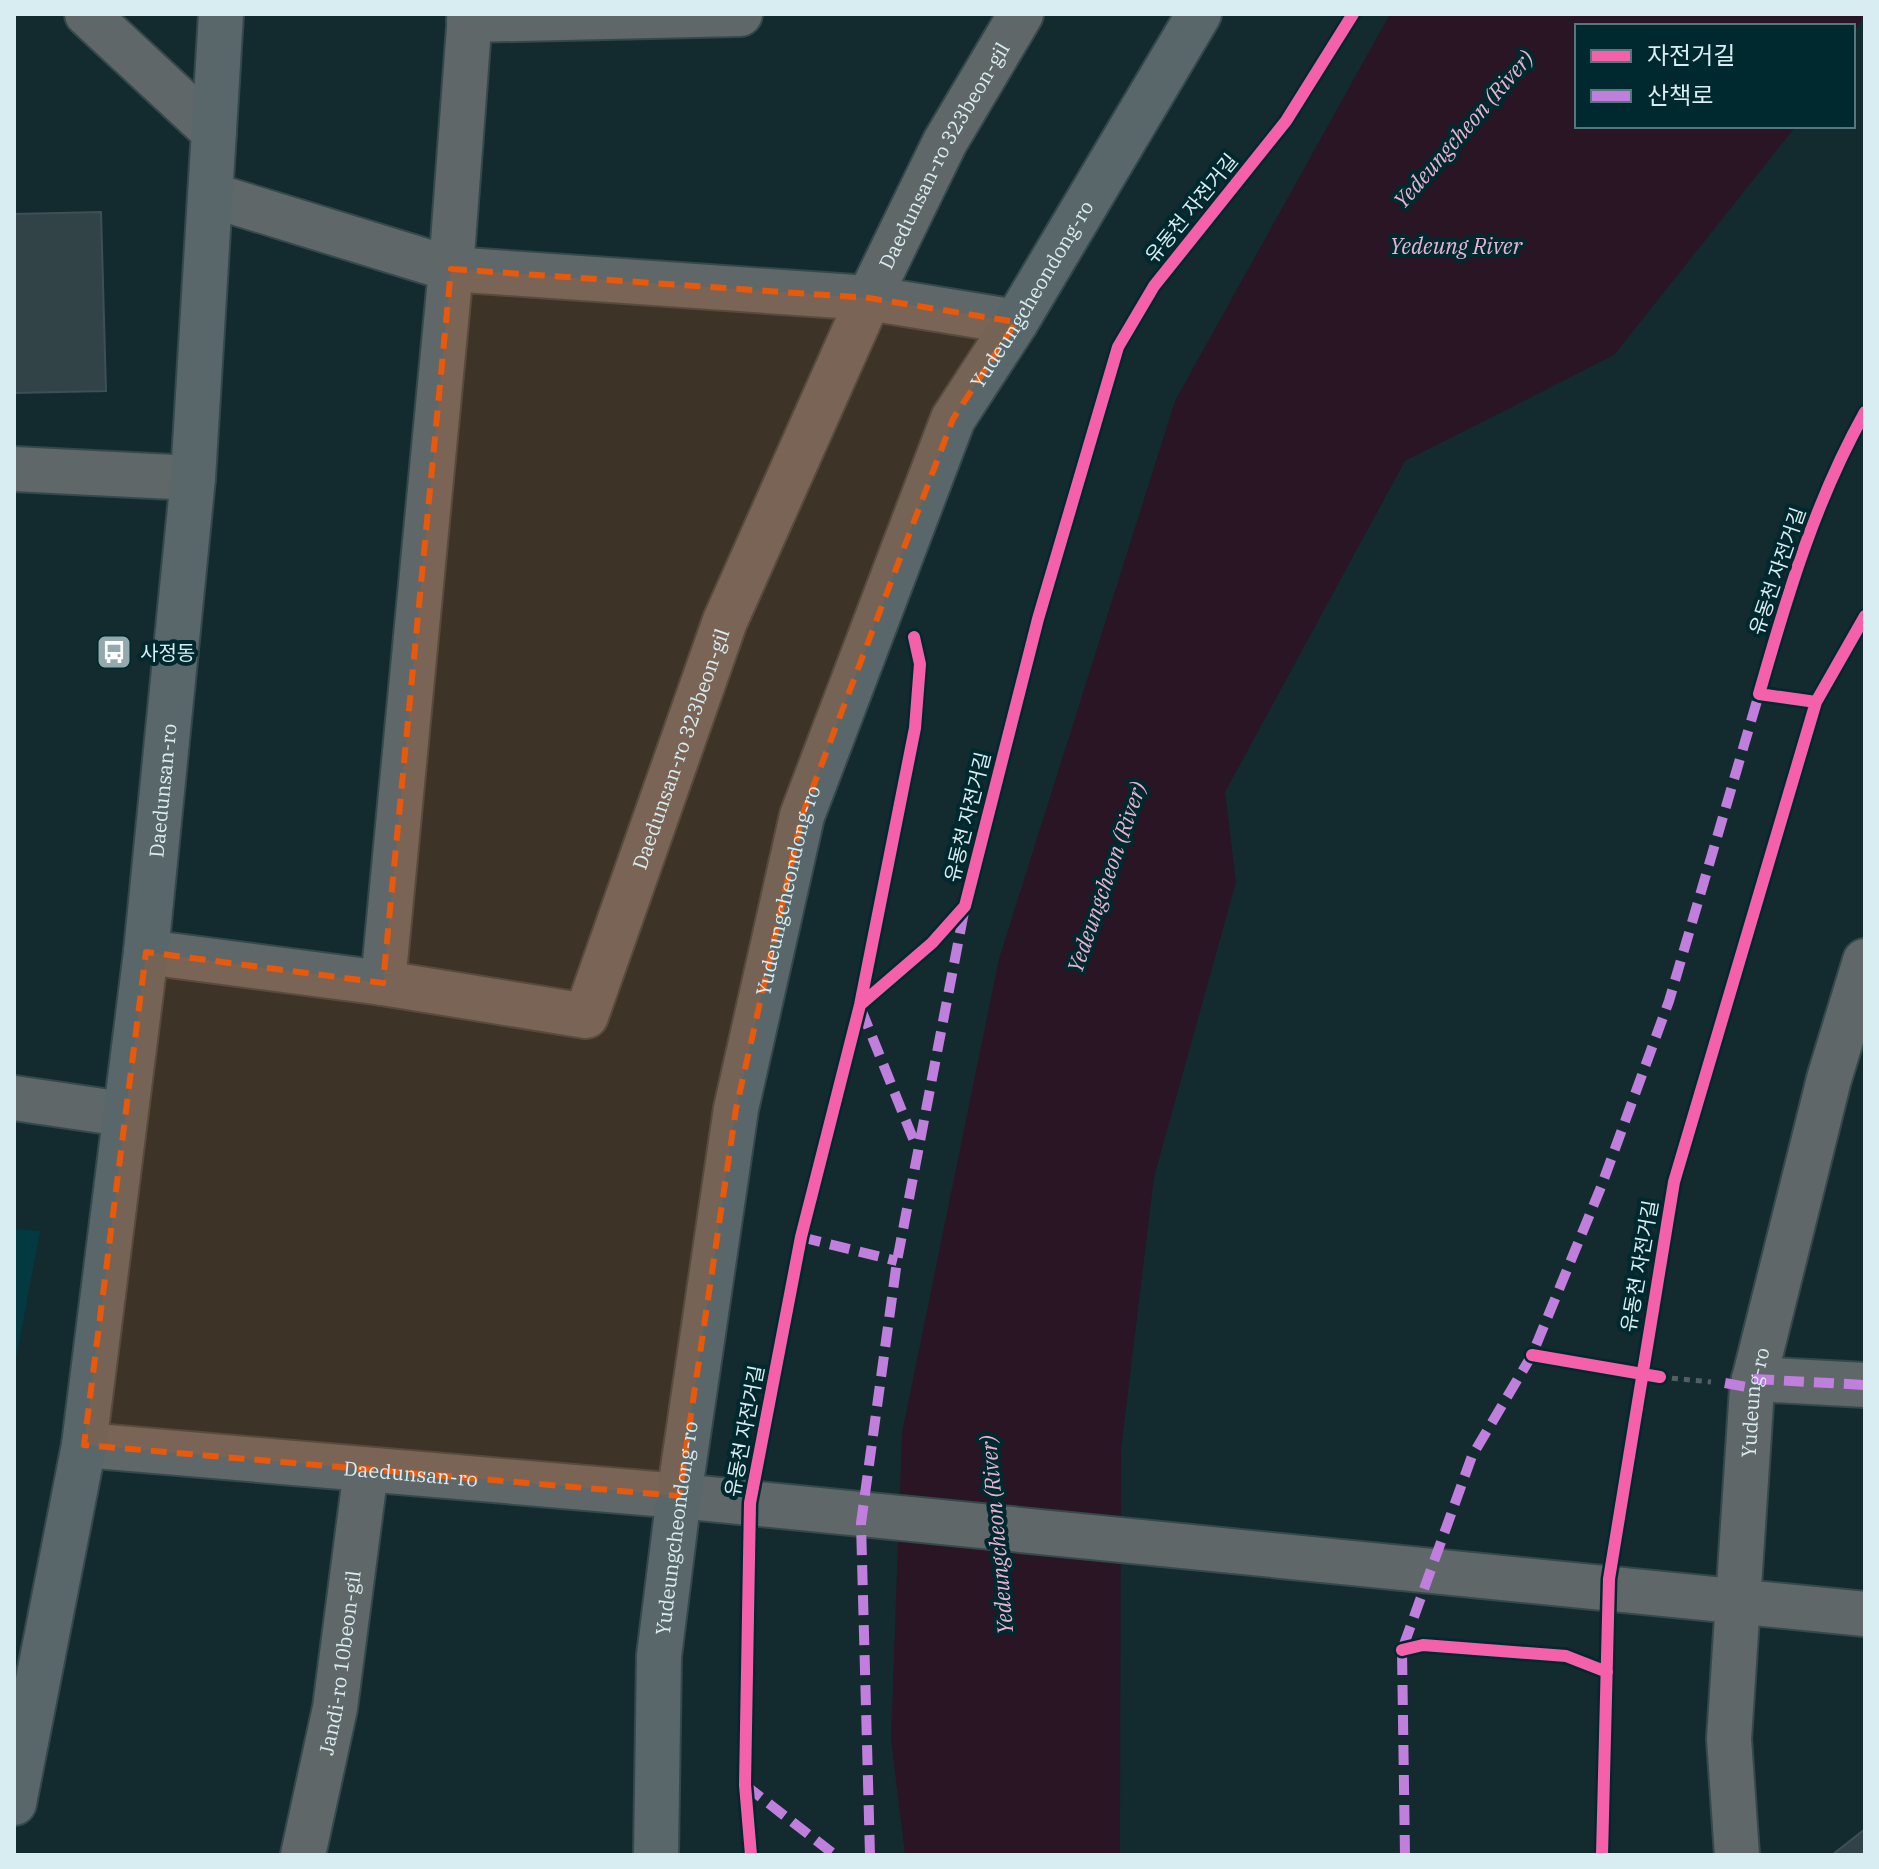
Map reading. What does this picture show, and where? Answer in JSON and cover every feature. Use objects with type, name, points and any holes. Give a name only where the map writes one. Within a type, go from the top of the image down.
[{"type":"main road","name":"Daedunsan-ro","points":[[14,1803],[84,1445],[123,1114],[146,952],[193,478],[221,14]]},
{"type":"main road","name":"Yudeungcheondong-ro","points":[[656,1855],[659,1656],[679,1496],[736,1109],[802,816],[953,419],[1016,322],[1199,14]]},
{"type":"street","points":[[87,14],[214,132]]},
{"type":"street","points":[[383,983],[451,269],[470,17],[740,14]]},
{"type":"street","name":"Daedunsan-ro 323beon-gil","points":[[146,952],[383,983],[586,1016],[725,621],[869,298],[945,142],[1021,14]]},
{"type":"street","points":[[211,195],[451,269],[869,298],[1016,322]]},
{"type":"street","points":[[14,469],[193,478]]},
{"type":"street","name":"Yudeung-ro","points":[[1737,1855],[1729,1739],[1737,1602],[1740,1381],[1865,961]]},
{"type":"street","points":[[14,1098],[123,1114]]},
{"type":"street","points":[[1740,1381],[1865,1385]]},
{"type":"street","name":"Daedunsan-ro","points":[[84,1445],[679,1496],[1865,1614]]},
{"type":"street","name":"Jandi-ro 10beon-gil","points":[[303,1855],[335,1708],[366,1470]]},
{"type":"path","points":[[1660,1377],[1740,1381]]},
{"type":"highlighted area","points":[[451,269],[869,298],[1016,322],[953,419],[802,816],[736,1109],[679,1496],[84,1445],[146,952],[383,983]]},
{"type":"shaded area","points":[[14,1229],[40,1231],[14,1369]]},
{"type":"water","name":"Yedeung River","points":[[1390,14],[1865,14],[1855,31],[1855,24],[1575,24],[1575,128],[1794,128],[1614,355],[1405,461],[1225,792],[1236,882],[1154,1177],[1121,1450],[1120,1855],[905,1855],[891,1739],[902,1433],[999,959],[1175,401]]},
{"type":"building","points":[[101,212],[106,391],[14,393],[14,214]]},
{"type":"building","points":[[1865,1829],[1865,1855],[1832,1855]]},
{"type":"marked path","points":[[1405,1855],[1402,1650],[1472,1456],[1532,1355],[1601,1187],[1669,1001],[1759,694]]},
{"type":"marked path","points":[[870,1855],[861,1523],[897,1261],[964,912]]},
{"type":"marked path","points":[[861,1009],[916,1146]]},
{"type":"marked path","points":[[801,1237],[897,1261]]},
{"type":"marked path","points":[[1754,1379],[1865,1385]]},
{"type":"marked path","points":[[1725,1383],[1752,1388]]},
{"type":"marked path","points":[[745,1785],[835,1855]]},
{"type":"cycle path","name":"유동천 자전거길","points":[[860,1005],[932,943],[965,906],[1038,619],[1118,347],[1154,286],[1286,121],[1353,14]]},
{"type":"cycle path","name":"유동천 자전거길","points":[[1816,702],[1759,694],[1817,514],[1865,412]]},
{"type":"cycle path","name":"유동천 자전거길","points":[[1602,1855],[1609,1579],[1674,1182],[1816,702],[1865,616]]},
{"type":"cycle path","name":"유동천 자전거길","points":[[751,1855],[745,1785],[750,1503],[801,1237],[860,1005],[915,728],[920,664],[914,637]]},
{"type":"cycle path","points":[[1532,1355],[1660,1377]]},
{"type":"cycle path","points":[[1402,1650],[1423,1645],[1566,1656],[1607,1672]]},
{"type":"place","name":"사정동","points":[[114,652]]},
{"type":"water label","name":"Yedeungcheon (River)","points":[[1463,129]]},
{"type":"water label","name":"Yedeungcheon (River)","points":[[1106,877]]},
{"type":"water label","name":"Yedeungcheon (River)","points":[[996,1535]]}]
